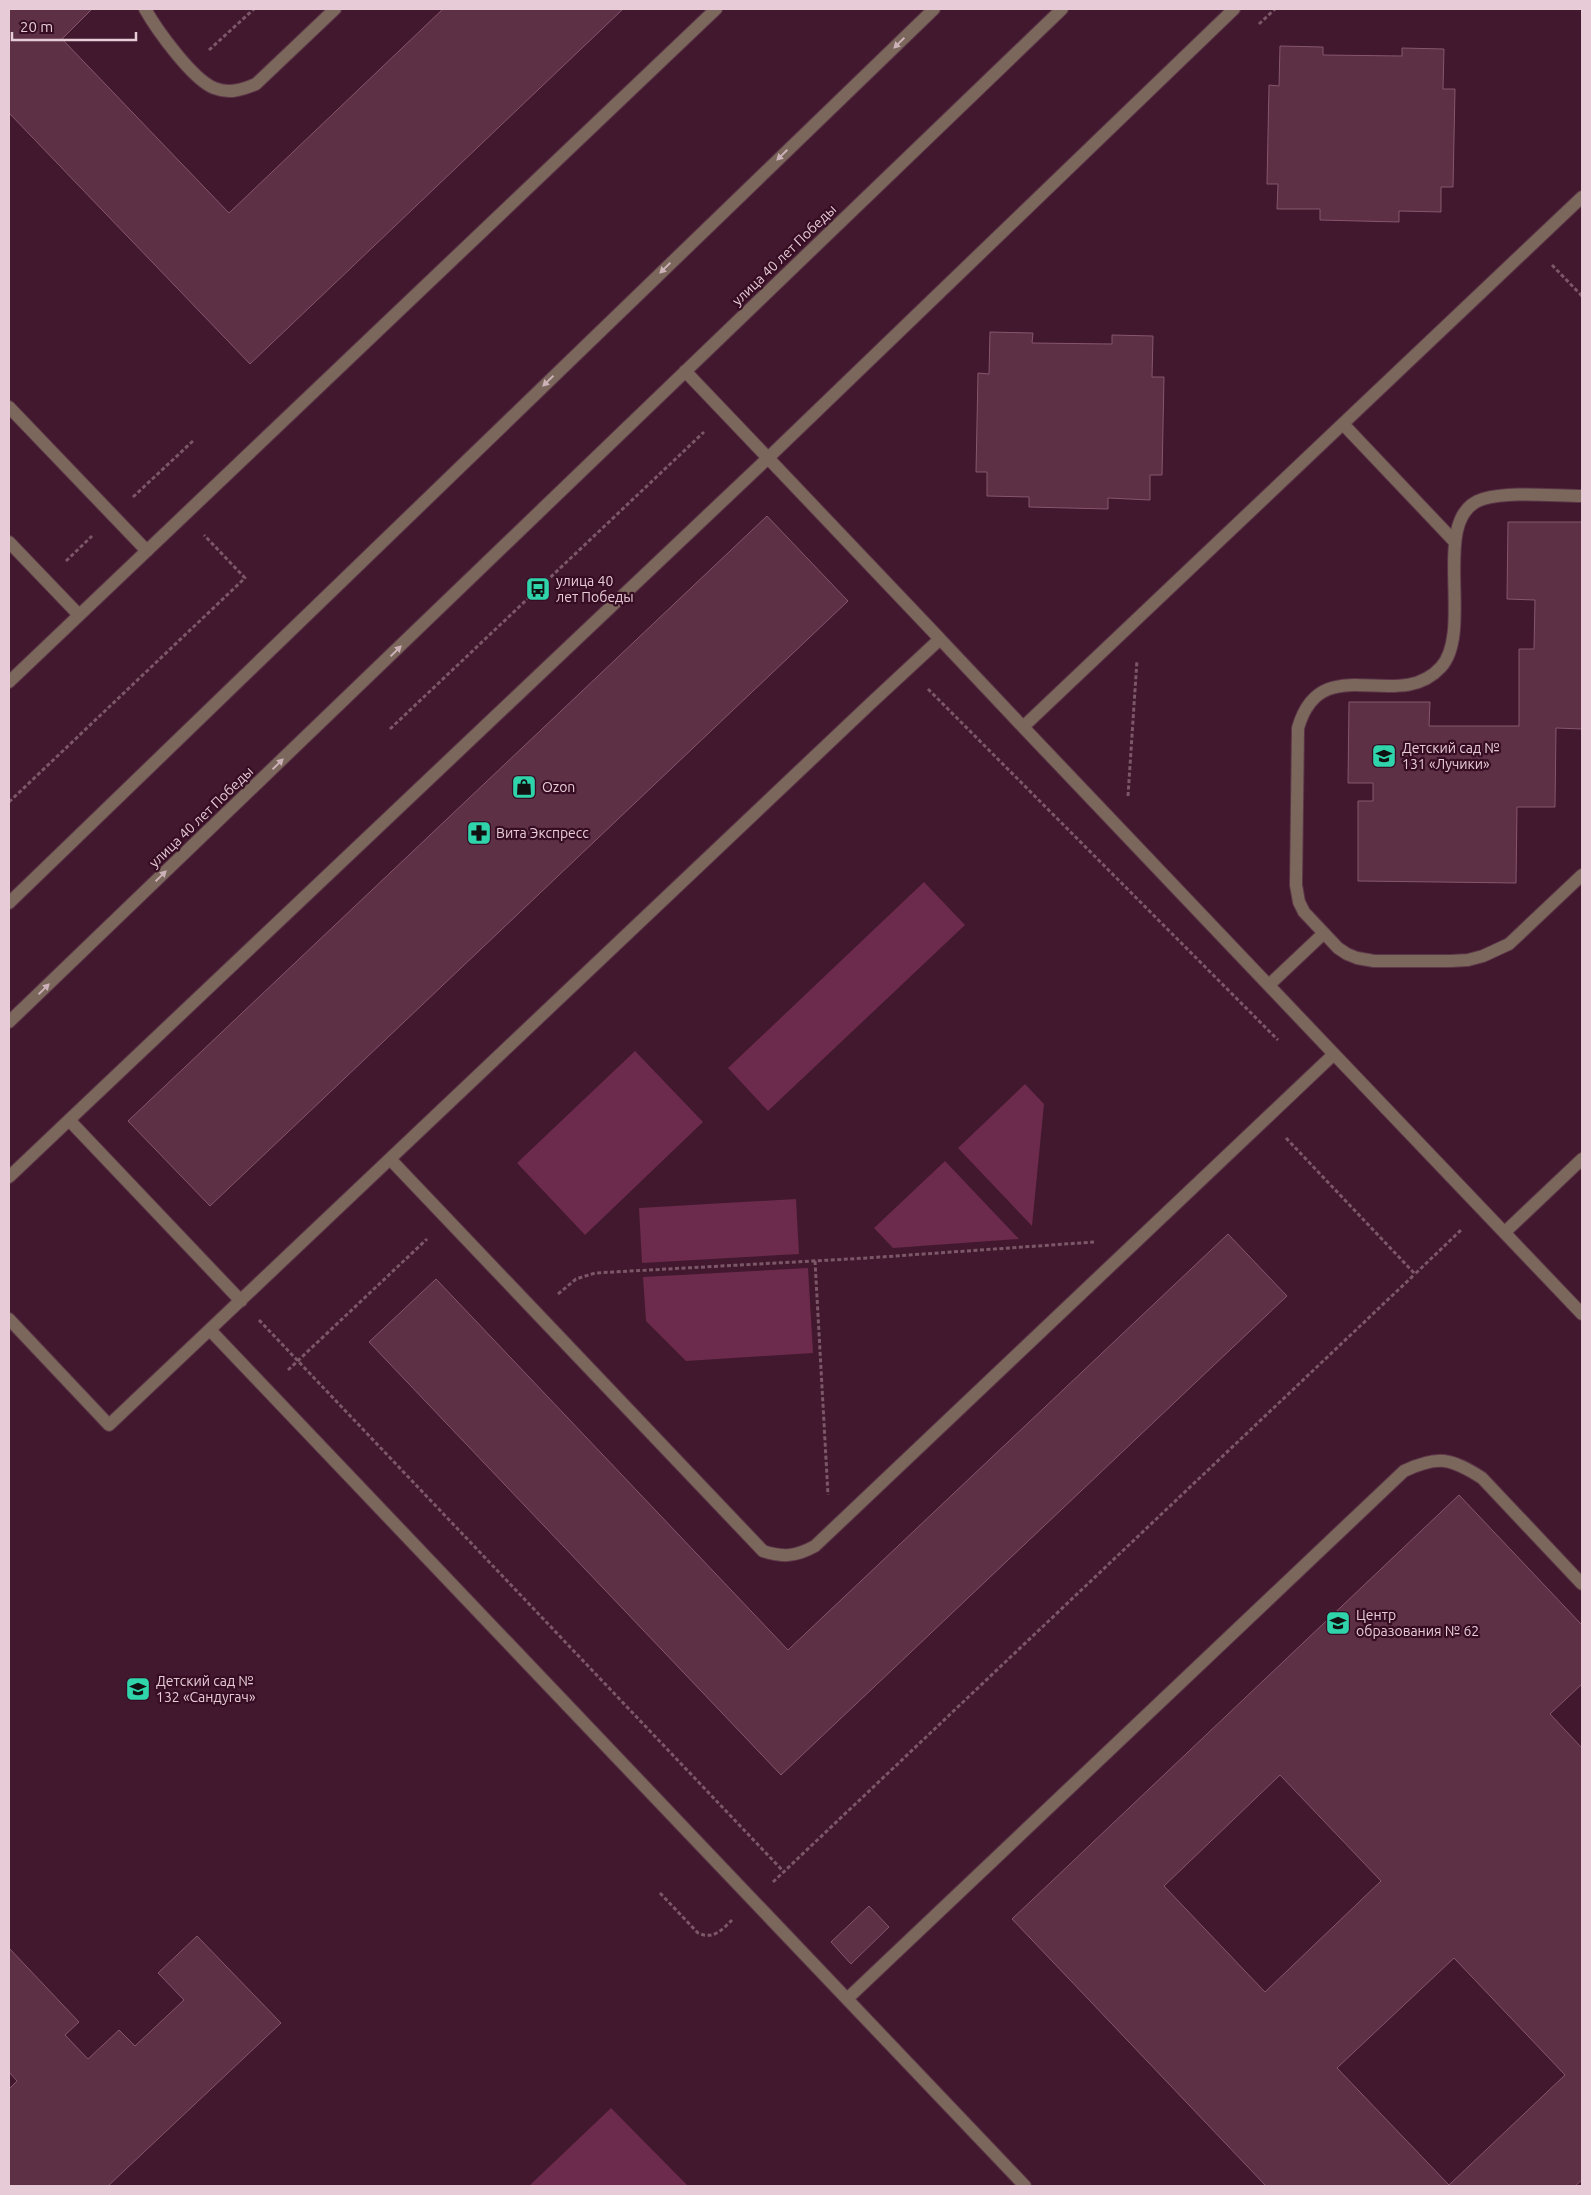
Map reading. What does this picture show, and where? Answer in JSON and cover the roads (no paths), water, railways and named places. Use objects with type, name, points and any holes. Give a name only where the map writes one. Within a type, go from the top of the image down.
[{"type":"street","points":[[145,9],[169,45],[206,84],[215,89],[229,92],[242,90],[256,84],[335,9]]},
{"type":"street","points":[[9,682],[716,9]]},
{"type":"street","points":[[9,903],[934,9]]},
{"type":"street","name":"улица 40 лет Победы","points":[[9,1022],[1062,9]]},
{"type":"street","points":[[9,1177],[768,458],[1234,9]]},
{"type":"street","points":[[1023,727],[1582,197]]},
{"type":"street","points":[[685,371],[1582,1314]]},
{"type":"street","points":[[9,407],[147,551]]},
{"type":"street","points":[[1343,424],[1454,541]]},
{"type":"street","points":[[1582,496],[1511,496],[1482,499],[1470,507],[1460,521],[1454,541],[1454,635],[1449,654],[1441,667],[1426,680],[1406,686],[1336,686],[1321,692],[1310,701],[1302,713],[1298,728],[1297,894],[1304,912],[1347,954],[1366,960],[1468,960],[1494,952],[1509,944],[1582,875]]},
{"type":"street","points":[[9,542],[79,616]]},
{"type":"street","points":[[9,1319],[109,1424],[940,639]]},
{"type":"street","points":[[1269,985],[1324,933]]},
{"type":"street","points":[[390,1159],[763,1551],[787,1556],[802,1553],[814,1546],[1334,1054]]},
{"type":"street","points":[[69,1120],[241,1301]]},
{"type":"street","points":[[1504,1232],[1582,1159]]},
{"type":"street","points":[[210,1330],[1025,2186]]},
{"type":"street","points":[[847,1999],[1404,1471],[1423,1462],[1445,1460],[1462,1465],[1482,1478],[1582,1584]]},
{"type":"place","name":"улица 40 лет Победы","points":[[538,589]]},
{"type":"place","name":"Детский сад № 131 «Лучики»","points":[[1384,756]]},
{"type":"place","name":"Ozon","points":[[524,787]]},
{"type":"place","name":"Вита Экспресс","points":[[479,833]]},
{"type":"place","name":"Центр образования № 62","points":[[1338,1623]]},
{"type":"place","name":"Детский сад № 132 «Сандугач»","points":[[138,1689]]}]
